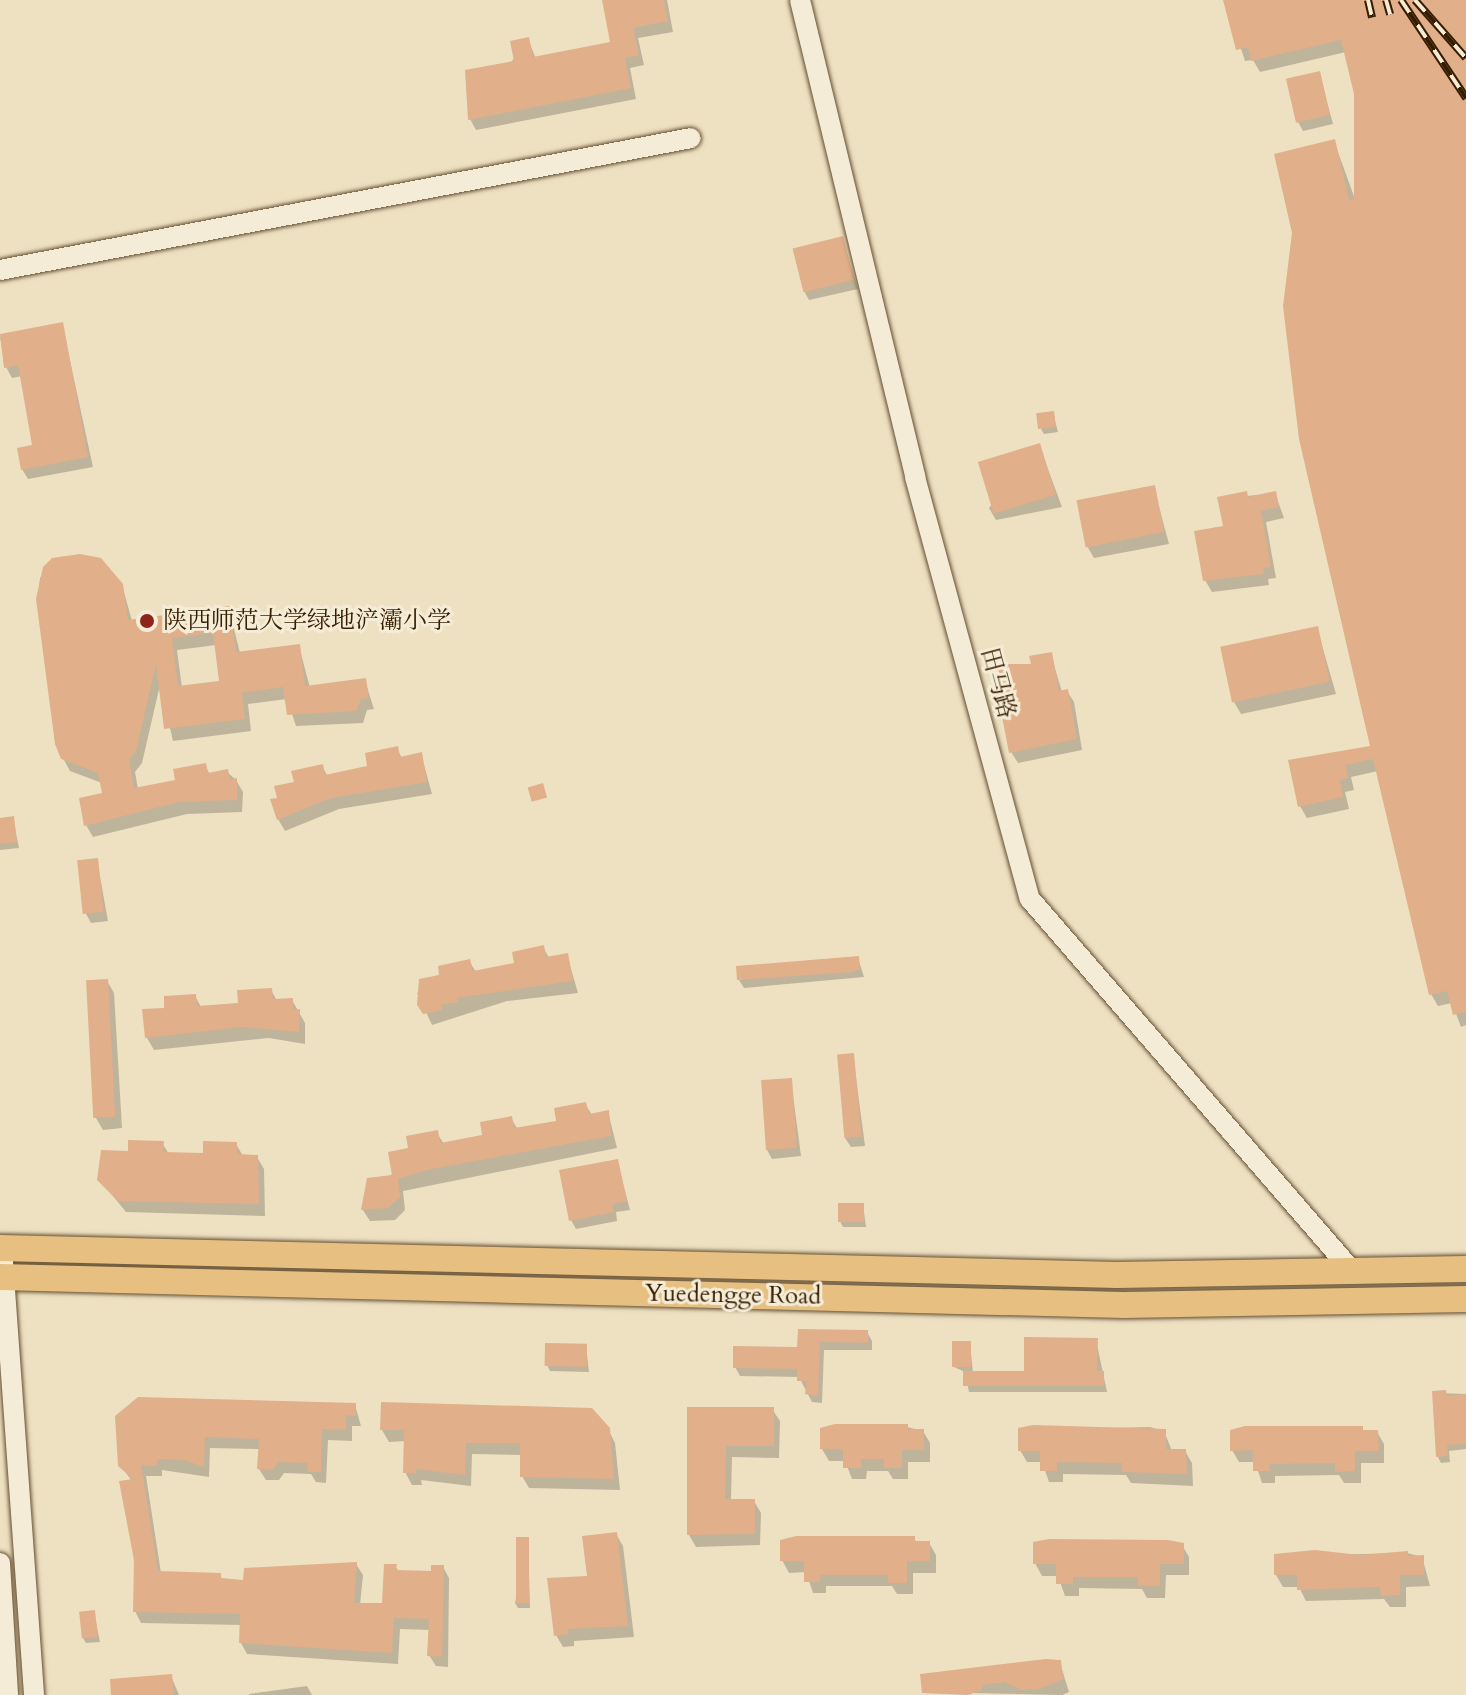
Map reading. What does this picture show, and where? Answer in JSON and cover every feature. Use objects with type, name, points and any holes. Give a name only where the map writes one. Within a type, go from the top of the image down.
[{"type":"main road","name":"Yuedengge Road","points":[[0,1246],[1117,1275],[1466,1269]]},
{"type":"main road","name":"Yuedengge Road","points":[[4,1277],[1124,1305],[1466,1299]]},
{"type":"street","name":"田马路","points":[[800,0],[915,477],[1030,899],[1354,1273]]},
{"type":"street","points":[[0,270],[691,138]]},
{"type":"street","points":[[0,1246],[34,1695]]},
{"type":"street","points":[[0,1563],[8,1695]]},
{"type":"building","points":[[602,0],[664,0],[668,21],[633,28],[639,55],[625,58],[631,88],[468,120],[465,70],[514,61],[510,41],[529,37],[533,57],[610,42]]},
{"type":"building","points":[[1223,0],[1466,0],[1466,1012],[1453,1015],[1447,991],[1429,995],[1373,759],[1345,765],[1348,778],[1340,780],[1343,797],[1298,807],[1288,760],[1370,746],[1299,439],[1283,306],[1292,233],[1274,154],[1335,139],[1349,200],[1354,200],[1354,94],[1341,40],[1251,61],[1248,47],[1236,50]]},
{"type":"building","points":[[1320,71],[1330,115],[1296,123],[1286,79]]},
{"type":"building","points":[[843,236],[854,280],[803,292],[793,249]]},
{"type":"building","points":[[63,322],[88,457],[21,470],[17,448],[32,445],[18,365],[4,368],[0,334]]},
{"type":"building","points":[[1054,411],[1056,427],[1038,429],[1036,413]]},
{"type":"building","points":[[1040,443],[1056,495],[994,514],[978,462]]},
{"type":"building","points":[[1155,485],[1164,532],[1086,547],[1076,500]]},
{"type":"building","points":[[1247,491],[1248,497],[1276,491],[1279,507],[1261,511],[1271,567],[1263,568],[1264,574],[1203,581],[1194,531],[1223,526],[1217,497]]},
{"type":"building","points":[[80,554],[101,558],[123,584],[128,620],[230,606],[236,652],[300,644],[305,686],[366,678],[369,698],[361,699],[356,711],[287,715],[283,687],[242,693],[245,719],[164,729],[156,664],[136,751],[129,759],[134,788],[175,780],[173,769],[206,763],[208,773],[228,769],[230,780],[237,778],[237,800],[179,802],[84,826],[79,798],[102,793],[98,773],[61,759],[55,744],[36,599],[43,567],[52,558]],"holes":[[[213,633],[219,681],[178,686],[172,638]]]},
{"type":"building","points":[[1318,626],[1330,682],[1232,703],[1220,647]]},
{"type":"building","points":[[1052,652],[1059,691],[1068,689],[1077,739],[1009,753],[992,664],[1031,664],[1029,656]]},
{"type":"building","points":[[398,746],[400,757],[422,752],[427,782],[331,798],[277,820],[270,799],[277,798],[274,786],[294,782],[291,771],[323,764],[325,775],[367,766],[365,753]]},
{"type":"building","points":[[543,783],[547,797],[532,802],[528,787]]},
{"type":"building","points":[[14,816],[17,842],[0,844],[0,818]]},
{"type":"building","points":[[98,858],[104,912],[83,914],[77,860]]},
{"type":"building","points":[[544,945],[546,957],[568,953],[573,981],[457,998],[458,1002],[441,1005],[442,1010],[423,1014],[417,1005],[419,979],[439,975],[438,966],[470,959],[473,971],[514,963],[512,952]]},
{"type":"building","points":[[859,956],[860,969],[852,972],[737,980],[736,966]]},
{"type":"building","points":[[108,979],[115,1117],[93,1118],[86,980]]},
{"type":"building","points":[[272,988],[273,999],[293,998],[293,1010],[300,1009],[299,1032],[241,1027],[145,1038],[142,1009],[164,1008],[164,996],[196,994],[197,1006],[238,1003],[237,990]]},
{"type":"building","points":[[854,1053],[861,1137],[844,1138],[837,1054]]},
{"type":"building","points":[[792,1078],[797,1148],[766,1150],[761,1080]]},
{"type":"building","points":[[586,1102],[589,1114],[609,1110],[611,1136],[426,1170],[398,1179],[400,1197],[388,1208],[361,1210],[367,1178],[392,1175],[388,1152],[408,1148],[406,1136],[438,1130],[440,1143],[482,1135],[480,1122],[512,1116],[514,1128],[556,1121],[554,1108]]},
{"type":"building","points":[[128,1140],[164,1141],[163,1152],[203,1153],[203,1141],[237,1142],[237,1154],[258,1155],[259,1204],[118,1201],[97,1180],[101,1150],[128,1151]]},
{"type":"building","points":[[618,1159],[627,1201],[612,1204],[614,1212],[569,1221],[559,1170]]},
{"type":"building","points":[[838,1203],[864,1203],[864,1222],[838,1222]]},
{"type":"building","points":[[798,1329],[868,1330],[868,1343],[820,1342],[818,1396],[805,1394],[807,1381],[797,1381],[797,1369],[733,1368],[733,1346],[797,1347]]},
{"type":"building","points":[[1024,1337],[1098,1338],[1097,1371],[1104,1371],[1104,1386],[963,1386],[963,1371],[1024,1371]]},
{"type":"building","points":[[952,1341],[971,1341],[971,1367],[952,1367]]},
{"type":"building","points":[[545,1343],[587,1344],[587,1367],[545,1366]]},
{"type":"building","points":[[1446,1390],[1447,1396],[1466,1394],[1466,1444],[1447,1445],[1448,1456],[1436,1457],[1432,1391]]},
{"type":"building","points":[[138,1397],[356,1403],[356,1416],[346,1415],[346,1430],[322,1429],[321,1472],[307,1472],[308,1463],[278,1462],[273,1470],[257,1469],[259,1439],[205,1437],[204,1467],[184,1460],[157,1459],[157,1466],[141,1465],[158,1571],[221,1573],[221,1578],[243,1580],[244,1568],[357,1562],[354,1603],[382,1603],[384,1564],[397,1564],[396,1570],[431,1571],[431,1565],[444,1565],[442,1657],[427,1656],[429,1619],[394,1618],[392,1653],[239,1643],[240,1614],[133,1612],[134,1560],[119,1481],[133,1479],[118,1466],[115,1416]]},
{"type":"building","points":[[381,1402],[592,1408],[610,1428],[614,1479],[520,1477],[520,1443],[466,1443],[465,1475],[416,1469],[416,1473],[403,1473],[404,1430],[380,1430]]},
{"type":"building","points":[[687,1407],[774,1407],[774,1446],[726,1446],[725,1499],[755,1499],[755,1534],[687,1535]]},
{"type":"building","points":[[835,1424],[908,1424],[908,1429],[924,1429],[924,1450],[902,1450],[902,1468],[884,1468],[884,1459],[861,1459],[861,1468],[843,1468],[843,1449],[820,1449],[820,1428]]},
{"type":"building","points":[[1033,1425],[1166,1429],[1166,1449],[1186,1449],[1187,1474],[1122,1472],[1122,1463],[1057,1462],[1057,1471],[1040,1471],[1040,1451],[1018,1451],[1018,1428]]},
{"type":"building","points":[[1245,1426],[1363,1426],[1363,1430],[1378,1430],[1379,1451],[1355,1451],[1355,1471],[1335,1472],[1335,1463],[1269,1464],[1270,1471],[1253,1471],[1253,1450],[1230,1451],[1230,1430]]},
{"type":"building","points":[[617,1532],[628,1626],[568,1629],[568,1634],[554,1636],[547,1578],[587,1576],[582,1536]]},
{"type":"building","points":[[796,1536],[915,1536],[915,1541],[930,1541],[930,1561],[907,1561],[907,1583],[888,1583],[888,1575],[820,1575],[820,1582],[804,1582],[804,1561],[780,1561],[780,1540]]},
{"type":"building","points":[[516,1537],[529,1537],[529,1603],[516,1603]]},
{"type":"building","points":[[1049,1539],[1168,1540],[1184,1543],[1184,1564],[1160,1564],[1160,1586],[1138,1586],[1138,1577],[1073,1577],[1073,1584],[1056,1584],[1056,1564],[1033,1564],[1033,1542]]},
{"type":"building","points":[[1315,1550],[1360,1555],[1408,1551],[1408,1556],[1424,1555],[1424,1575],[1400,1575],[1400,1595],[1381,1596],[1380,1587],[1297,1590],[1297,1575],[1274,1575],[1274,1554]]},
{"type":"building","points":[[95,1610],[98,1637],[82,1639],[79,1612]]},
{"type":"building","points":[[1046,1659],[1061,1660],[1063,1679],[1039,1689],[1021,1690],[1005,1682],[982,1685],[982,1690],[968,1695],[922,1693],[920,1674]]},
{"type":"building","points":[[172,1674],[174,1695],[111,1695],[110,1679]]},
{"type":"railway","points":[[1368,0],[1372,18]]},
{"type":"railway","points":[[1386,0],[1390,14]]},
{"type":"railway","points":[[1401,0],[1466,98]]},
{"type":"railway","points":[[1415,0],[1466,58]]},
{"type":"place","name":"陕西师范大学绿地浐灞小学","points":[[147,621]]}]
